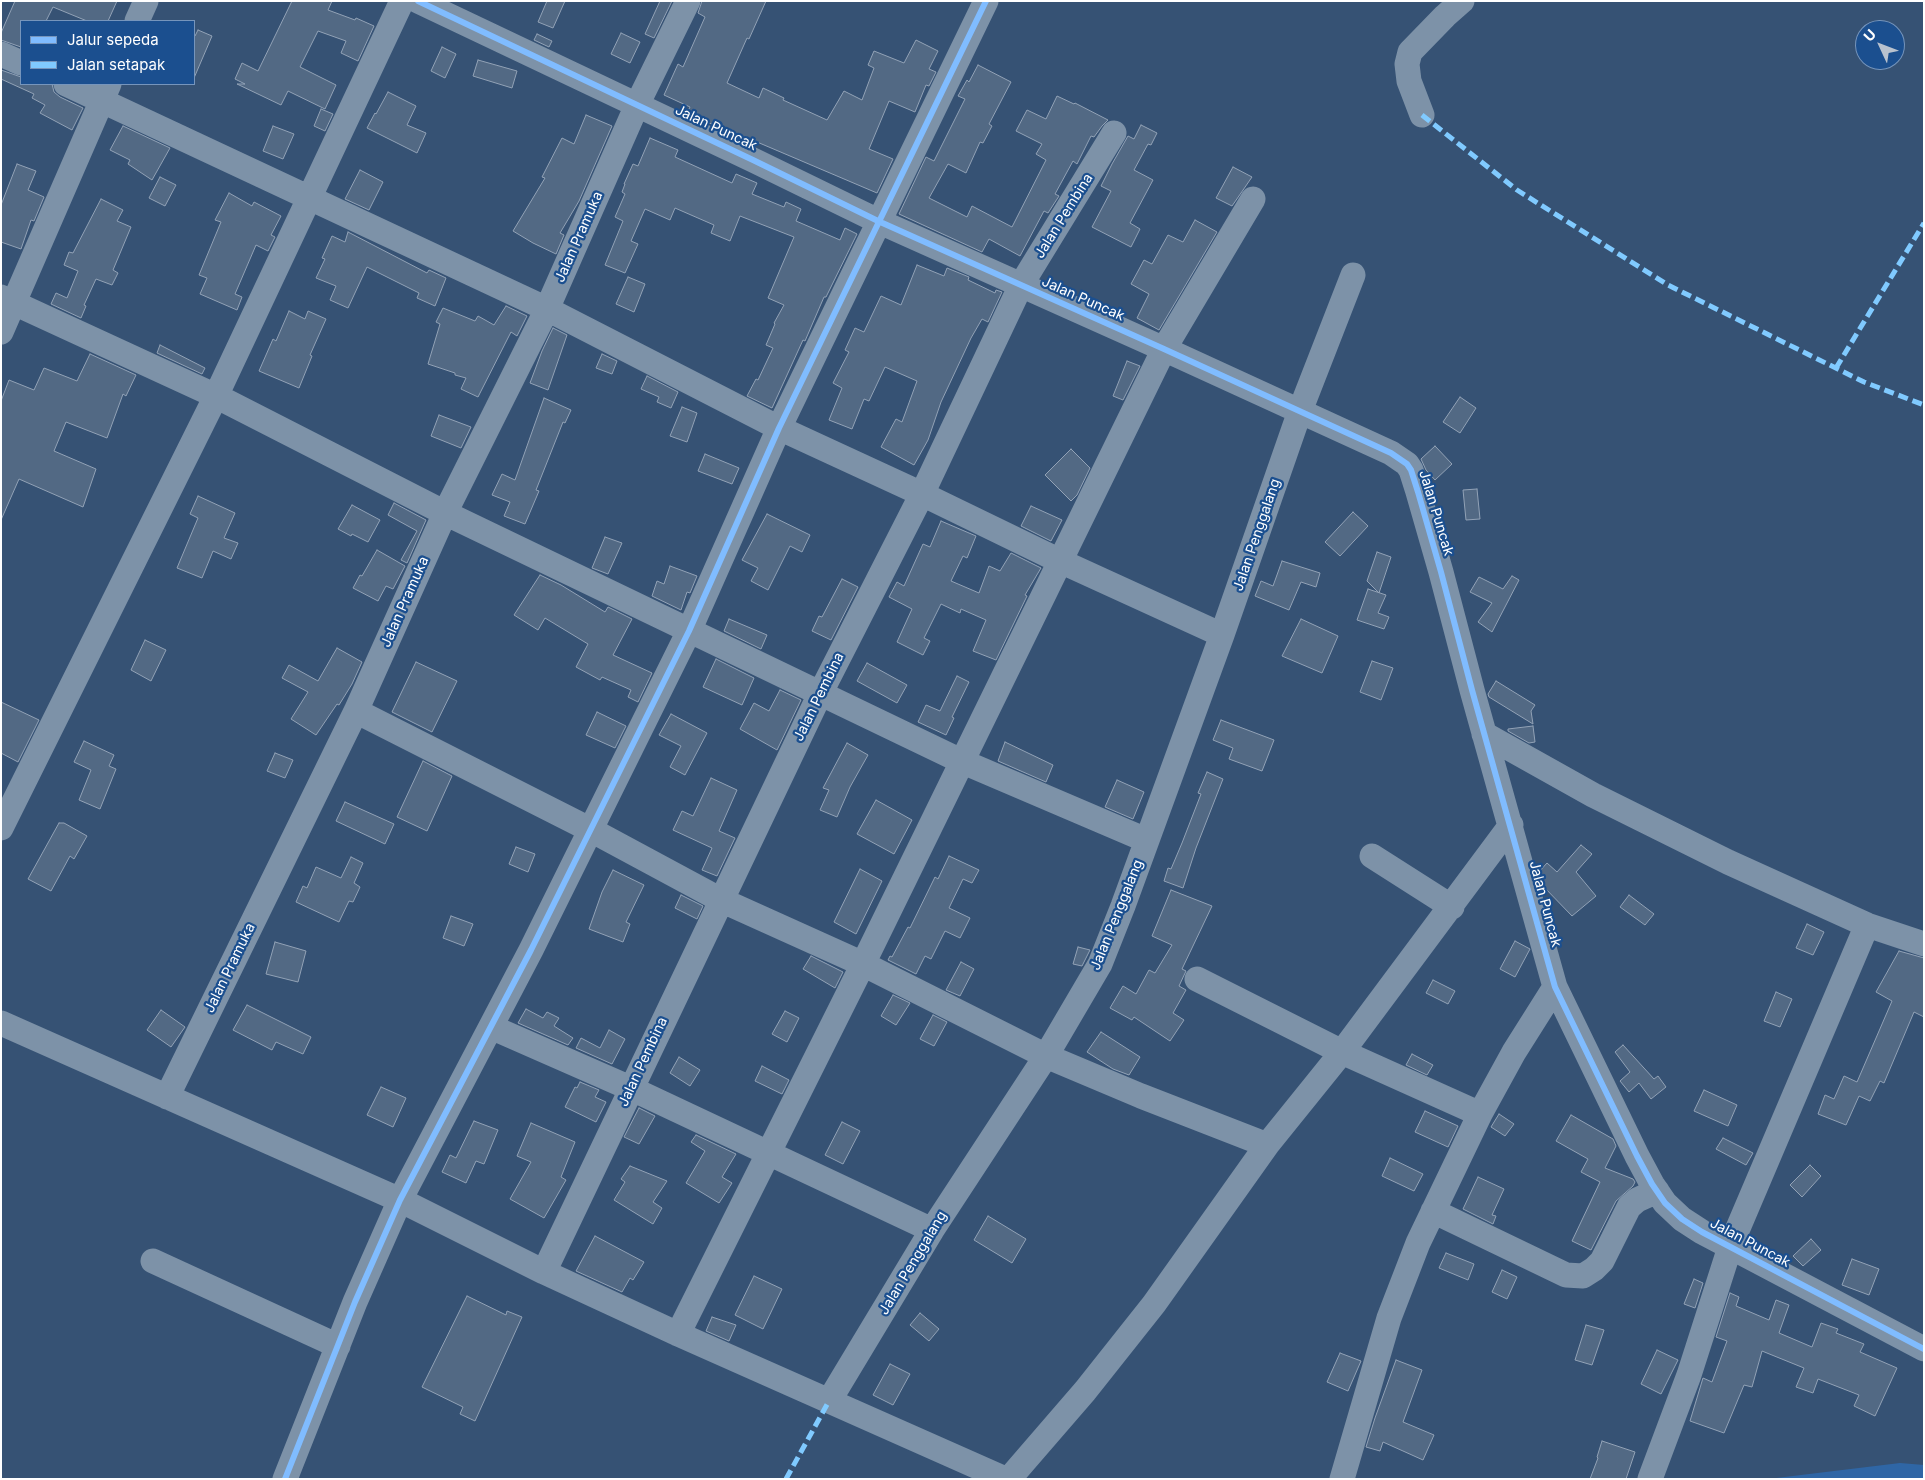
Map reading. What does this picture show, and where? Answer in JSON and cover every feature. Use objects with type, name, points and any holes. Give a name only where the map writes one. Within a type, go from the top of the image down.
[{"type":"street","points":[[137,20],[146,1]]},
{"type":"street","points":[[1,828],[216,396],[402,1]]},
{"type":"street","name":"Jalan Puncak","points":[[418,1],[878,221],[1164,348],[1400,458],[1411,470],[1441,572],[1555,987],[1637,1156],[1664,1203],[1682,1219],[1730,1247],[1924,1350]]},
{"type":"street","name":"Jalan Pramuka","points":[[167,1097],[356,711],[445,513],[547,309],[637,105],[688,1]]},
{"type":"street","points":[[285,1479],[338,1346],[400,1200],[491,1027],[689,631],[780,428],[878,221],[986,1]]},
{"type":"street","points":[[1422,115],[1409,82],[1407,64],[1410,52],[1462,1]]},
{"type":"street","points":[[1,54],[20,63]]},
{"type":"street","points":[[71,85],[105,92],[310,198],[547,309],[780,428],[1060,561],[1222,635]]},
{"type":"street","points":[[1,332],[8,300],[105,92]]},
{"type":"street","name":"Jalan Pembina","points":[[544,1272],[630,1088],[820,694],[922,494],[1021,285],[1114,133]]},
{"type":"street","points":[[678,1334],[863,964],[1164,348],[1253,199]]},
{"type":"street","name":"Jalan Penggalang","points":[[830,1401],[932,1230],[1046,1056],[1100,964],[1222,635],[1300,411],[1353,275]]},
{"type":"street","points":[[8,300],[216,396],[445,513],[961,762],[1146,840]]},
{"type":"street","points":[[356,711],[591,830],[721,900],[863,964],[1046,1056],[1141,1096],[1267,1145]]},
{"type":"street","points":[[1484,734],[1593,795],[1728,862],[1867,925],[1924,944]]},
{"type":"street","points":[[1009,1479],[1085,1391],[1154,1304],[1267,1145],[1342,1052],[1511,825]]},
{"type":"street","points":[[1372,856],[1452,906]]},
{"type":"street","points":[[1650,1479],[1692,1366],[1730,1247],[1867,925]]},
{"type":"street","points":[[1197,979],[1342,1052],[1480,1114]]},
{"type":"street","points":[[1342,1479],[1389,1318],[1418,1243],[1480,1114],[1514,1052],[1555,987]]},
{"type":"street","points":[[1,1023],[400,1200],[544,1272],[678,1334],[1004,1479]]},
{"type":"street","points":[[491,1027],[630,1088],[932,1230]]},
{"type":"street","points":[[1433,1211],[1566,1275],[1583,1276],[1602,1261],[1629,1207],[1637,1200],[1657,1191]]},
{"type":"street","points":[[152,1261],[338,1346]]},
{"type":"shaded area","points":[[1900,1463],[1924,1465],[1924,1479],[1768,1479]]},
{"type":"building","points":[[15,1],[117,1],[108,20],[85,20],[53,7],[46,20],[20,20],[20,47],[1,40],[1,33]]},
{"type":"building","points":[[292,1],[332,1],[328,10],[355,20],[356,18],[374,26],[358,61],[341,53],[346,41],[318,31],[300,67],[336,85],[325,109],[288,91],[281,105],[237,84],[245,84],[235,79],[242,63],[258,71]]},
{"type":"building","points":[[547,1],[565,1],[553,28],[538,22]]},
{"type":"building","points":[[660,1],[672,1],[654,38],[645,34]]},
{"type":"building","points":[[702,1],[766,1],[727,83],[759,98],[763,88],[784,98],[783,100],[827,120],[844,91],[862,100],[874,68],[868,65],[874,51],[904,63],[916,40],[938,51],[929,69],[936,72],[929,86],[926,85],[915,112],[889,101],[869,149],[893,159],[877,193],[750,139],[749,142],[687,113],[690,107],[664,95],[678,64],[683,67],[705,17],[698,13]]},
{"type":"building","points":[[198,30],[212,36],[195,76],[195,36]]},
{"type":"building","points":[[621,33],[640,42],[630,63],[611,54]]},
{"type":"building","points":[[537,34],[552,41],[549,47],[534,40]]},
{"type":"building","points":[[442,47],[456,54],[445,78],[431,71]]},
{"type":"building","points":[[478,60],[517,71],[512,88],[473,76]]},
{"type":"building","points":[[978,65],[1011,82],[989,124],[992,126],[983,143],[980,142],[966,173],[948,164],[929,198],[967,217],[972,206],[1012,227],[1046,160],[1036,154],[1042,144],[1016,131],[1027,110],[1046,119],[1057,96],[1108,120],[1094,137],[1091,136],[1077,164],[1073,161],[1055,194],[1059,196],[1048,213],[1044,211],[1020,256],[989,239],[982,252],[899,214],[926,157],[934,161],[965,99],[958,96],[967,80],[969,82]]},
{"type":"building","points":[[1,70],[20,77],[20,85],[52,85],[54,92],[60,97],[83,108],[72,130],[40,113],[45,105],[32,98],[34,94],[1,79]]},
{"type":"building","points":[[388,92],[416,106],[407,125],[426,133],[417,153],[367,128]]},
{"type":"building","points":[[321,109],[333,114],[325,131],[314,126]]},
{"type":"building","points":[[586,115],[612,126],[579,201],[560,233],[564,235],[556,254],[513,231],[545,178],[542,177],[562,138],[574,144]]},
{"type":"building","points":[[1141,125],[1157,133],[1151,145],[1148,144],[1134,170],[1153,180],[1130,223],[1140,229],[1131,247],[1092,227],[1111,191],[1101,186],[1128,136],[1134,139]]},
{"type":"building","points":[[123,126],[170,148],[152,180],[128,164],[130,160],[110,150]]},
{"type":"building","points":[[273,126],[294,134],[283,159],[263,151]]},
{"type":"building","points":[[650,138],[678,150],[675,157],[732,183],[736,174],[757,183],[752,194],[784,207],[786,202],[801,209],[796,221],[840,240],[845,228],[857,234],[826,297],[824,297],[772,408],[747,396],[756,379],[758,380],[773,348],[766,345],[774,323],[784,305],[768,298],[794,237],[740,216],[730,241],[711,233],[714,225],[675,208],[670,220],[645,209],[631,241],[638,244],[625,273],[605,265],[623,221],[615,217],[625,194],[622,192],[624,184],[633,164],[638,166]]},
{"type":"building","points":[[17,164],[36,171],[28,190],[44,197],[34,221],[31,220],[21,249],[1,242],[1,205]]},
{"type":"building","points":[[1233,167],[1252,177],[1232,206],[1216,198]]},
{"type":"building","points":[[360,170],[383,182],[369,210],[345,199]]},
{"type":"building","points":[[160,177],[176,185],[165,206],[149,198]]},
{"type":"building","points":[[229,193],[252,206],[254,202],[281,216],[271,235],[275,237],[268,251],[256,245],[235,294],[242,297],[237,310],[200,294],[207,278],[199,275],[221,222],[215,220]]},
{"type":"building","points":[[101,199],[123,210],[117,221],[131,227],[113,270],[118,273],[112,285],[96,279],[84,305],[86,306],[81,318],[51,304],[56,293],[67,298],[78,271],[64,265],[69,252],[73,253]]},
{"type":"building","points":[[1195,220],[1217,232],[1159,330],[1137,318],[1149,294],[1131,284],[1144,260],[1152,264],[1168,235],[1183,242]]},
{"type":"building","points":[[348,232],[427,273],[429,270],[446,278],[435,306],[417,298],[419,293],[367,267],[348,308],[330,300],[336,286],[316,278],[325,259],[322,258],[332,236],[345,242]]},
{"type":"building","points":[[917,265],[944,276],[947,268],[969,277],[968,280],[995,293],[996,290],[1002,292],[988,322],[982,319],[971,338],[941,402],[928,440],[914,465],[881,447],[896,419],[902,422],[917,381],[885,367],[869,401],[864,399],[852,429],[829,420],[842,388],[833,383],[849,352],[845,350],[855,328],[864,332],[881,296],[901,305]]},
{"type":"building","points":[[628,277],[645,284],[634,312],[616,304]]},
{"type":"building","points":[[506,306],[527,316],[517,336],[511,332],[478,397],[461,389],[466,378],[428,364],[440,324],[436,322],[443,308],[475,321],[478,316],[494,325]]},
{"type":"building","points":[[289,311],[305,319],[308,311],[326,319],[310,355],[312,356],[299,388],[259,371],[273,339],[276,341]]},
{"type":"building","points":[[553,328],[567,335],[548,390],[530,383]]},
{"type":"building","points":[[160,345],[205,368],[202,374],[157,353]]},
{"type":"building","points":[[90,354],[136,375],[126,396],[123,394],[107,438],[66,422],[54,451],[96,469],[83,507],[19,479],[1,520],[1,401],[9,380],[34,390],[44,368],[77,381]]},
{"type":"building","points":[[602,354],[617,361],[612,374],[596,368]]},
{"type":"building","points":[[1127,361],[1140,366],[1123,400],[1113,396]]},
{"type":"building","points":[[647,376],[678,392],[671,408],[657,402],[659,397],[641,389]]},
{"type":"building","points":[[1460,397],[1476,408],[1460,433],[1443,422]]},
{"type":"building","points":[[544,398],[571,410],[565,423],[563,422],[536,490],[539,491],[525,524],[504,516],[510,502],[492,495],[502,474],[515,480]]},
{"type":"building","points":[[682,407],[697,413],[687,442],[670,436]]},
{"type":"building","points":[[439,415],[471,427],[461,448],[431,436]]},
{"type":"building","points":[[1435,446],[1452,464],[1435,480],[1426,470],[1421,459]]},
{"type":"building","points":[[1071,449],[1090,468],[1077,495],[1071,501],[1045,475]]},
{"type":"building","points":[[705,454],[739,468],[732,484],[698,471]]},
{"type":"building","points":[[1477,489],[1480,519],[1466,520],[1463,490]]},
{"type":"building","points":[[198,496],[235,513],[224,538],[238,543],[231,559],[213,551],[202,578],[177,568],[198,518],[190,514]]},
{"type":"building","points":[[394,503],[426,520],[407,563],[401,560],[417,531],[388,515]]},
{"type":"building","points":[[352,505],[380,520],[368,542],[338,529]]},
{"type":"building","points":[[1031,506],[1062,520],[1051,541],[1021,526]]},
{"type":"building","points":[[1353,512],[1368,526],[1340,556],[1325,542]]},
{"type":"building","points":[[767,514],[810,535],[802,552],[790,546],[768,590],[751,581],[758,568],[742,560]]},
{"type":"building","points":[[941,521],[976,536],[967,558],[963,556],[951,581],[979,593],[989,566],[1000,571],[1011,553],[1041,568],[1025,595],[1027,596],[996,660],[973,651],[986,620],[961,609],[960,613],[941,604],[924,638],[930,641],[923,655],[897,642],[912,609],[889,597],[897,582],[904,586],[923,544],[930,547]]},
{"type":"building","points":[[605,537],[622,543],[608,574],[592,568]]},
{"type":"building","points":[[377,550],[405,566],[393,589],[386,586],[378,601],[353,588]]},
{"type":"building","points":[[1377,552],[1391,557],[1379,593],[1367,581]]},
{"type":"building","points":[[1282,561],[1320,573],[1316,587],[1301,582],[1289,610],[1255,596],[1261,581],[1273,586]]},
{"type":"building","points":[[670,566],[697,576],[690,593],[687,592],[681,610],[652,596],[657,581],[664,584]]},
{"type":"building","points":[[540,575],[561,585],[605,612],[608,607],[632,619],[613,655],[652,673],[638,702],[628,697],[631,690],[602,677],[600,680],[576,667],[588,644],[545,618],[538,630],[514,615]]},
{"type":"building","points":[[1512,576],[1519,580],[1492,632],[1478,622],[1492,603],[1470,592],[1479,577],[1503,589]]},
{"type":"building","points":[[842,579],[858,587],[831,640],[812,631],[819,616],[822,617]]},
{"type":"building","points":[[1368,589],[1386,595],[1378,613],[1389,617],[1384,629],[1357,620]]},
{"type":"building","points":[[729,619],[767,635],[761,649],[724,631]]},
{"type":"building","points":[[1301,619],[1338,636],[1322,673],[1282,656]]},
{"type":"building","points":[[145,640],[166,650],[151,681],[131,670]]},
{"type":"building","points":[[337,648],[362,662],[352,684],[339,705],[337,704],[316,735],[291,719],[308,692],[282,678],[289,665],[318,681]]},
{"type":"building","points":[[716,659],[754,678],[742,705],[703,687]]},
{"type":"building","points":[[1372,661],[1393,668],[1381,700],[1360,692]]},
{"type":"building","points":[[416,662],[457,681],[432,732],[392,712]]},
{"type":"building","points":[[867,663],[907,685],[897,703],[857,681]]},
{"type":"building","points":[[957,676],[969,682],[952,717],[954,718],[946,735],[918,722],[926,705],[940,711]]},
{"type":"building","points":[[1496,681],[1535,705],[1531,711],[1533,724],[1489,697],[1488,694]]},
{"type":"building","points":[[780,690],[801,700],[777,750],[740,729],[754,703],[769,711]]},
{"type":"building","points":[[1,702],[39,720],[18,762],[1,753]]},
{"type":"building","points":[[597,712],[626,726],[615,748],[586,735]]},
{"type":"building","points":[[671,714],[707,733],[685,775],[670,767],[681,746],[659,735]]},
{"type":"building","points":[[1221,720],[1274,740],[1262,771],[1229,759],[1233,748],[1213,740]]},
{"type":"building","points":[[1533,726],[1535,742],[1529,743],[1508,731],[1508,729]]},
{"type":"building","points":[[84,741],[114,755],[109,766],[116,769],[100,809],[79,800],[91,770],[74,762]]},
{"type":"building","points":[[1005,742],[1053,765],[1046,782],[998,761]]},
{"type":"building","points":[[847,743],[868,755],[850,787],[837,817],[820,810],[829,790],[823,788]]},
{"type":"building","points":[[275,753],[293,760],[285,778],[267,771]]},
{"type":"building","points":[[423,761],[452,776],[427,831],[397,817]]},
{"type":"building","points":[[1207,772],[1223,779],[1196,848],[1183,888],[1164,881],[1168,868],[1171,869],[1182,843],[1201,794],[1198,793]]},
{"type":"building","points":[[711,778],[737,790],[719,831],[735,838],[717,876],[702,870],[712,848],[673,830],[682,811],[693,816]]},
{"type":"building","points":[[1117,780],[1144,792],[1133,819],[1105,807]]},
{"type":"building","points":[[876,800],[912,820],[894,854],[857,834]]},
{"type":"building","points":[[345,802],[394,824],[385,844],[336,821]]},
{"type":"building","points":[[59,823],[64,823],[87,836],[74,859],[70,856],[51,891],[28,879]]},
{"type":"building","points":[[1581,845],[1592,854],[1576,872],[1596,896],[1572,916],[1542,885],[1538,873],[1547,863],[1557,872]]},
{"type":"building","points":[[516,847],[535,854],[528,872],[509,864]]},
{"type":"building","points":[[949,856],[979,870],[972,883],[963,879],[949,908],[970,918],[960,938],[945,931],[931,959],[925,956],[916,974],[888,960],[890,956],[892,957],[908,927],[910,928],[935,877],[938,879]]},
{"type":"building","points":[[351,857],[363,863],[354,883],[360,887],[353,902],[349,901],[339,922],[296,902],[303,886],[307,888],[316,867],[341,878]]},
{"type":"building","points":[[860,869],[882,881],[856,934],[834,922]]},
{"type":"building","points":[[613,870],[644,885],[626,922],[630,924],[623,942],[589,929],[602,892]]},
{"type":"building","points":[[1171,890],[1212,906],[1182,969],[1186,971],[1179,986],[1186,990],[1173,1013],[1184,1020],[1170,1041],[1134,1017],[1132,1020],[1110,1008],[1123,986],[1136,994],[1149,970],[1155,973],[1172,945],[1152,936]]},
{"type":"building","points":[[681,895],[703,906],[697,919],[675,908]]},
{"type":"building","points":[[1629,895],[1654,914],[1645,925],[1620,907]]},
{"type":"building","points":[[451,916],[473,924],[464,946],[443,938]]},
{"type":"building","points":[[1807,924],[1824,932],[1813,955],[1796,948]]},
{"type":"building","points":[[1515,941],[1530,949],[1515,977],[1500,969]]},
{"type":"building","points":[[275,942],[306,951],[298,982],[266,974]]},
{"type":"building","points":[[1078,947],[1090,950],[1082,966],[1073,964]]},
{"type":"building","points":[[1899,951],[1924,958],[1924,1017],[1914,1012],[1884,1083],[1880,1081],[1870,1101],[1859,1096],[1846,1125],[1818,1114],[1825,1095],[1834,1099],[1844,1076],[1857,1082],[1892,1001],[1876,992]]},
{"type":"building","points":[[811,956],[843,972],[835,988],[803,969]]},
{"type":"building","points":[[961,962],[974,969],[960,996],[946,990]]},
{"type":"building","points":[[1433,980],[1455,991],[1448,1004],[1426,993]]},
{"type":"building","points":[[1776,992],[1792,999],[1780,1027],[1764,1021]]},
{"type":"building","points":[[893,995],[910,1003],[896,1025],[881,1016]]},
{"type":"building","points":[[247,1005],[311,1037],[303,1054],[276,1042],[272,1050],[233,1030]]},
{"type":"building","points":[[526,1009],[543,1018],[547,1012],[559,1018],[554,1026],[573,1038],[568,1045],[518,1023]]},
{"type":"building","points":[[161,1010],[185,1027],[171,1047],[147,1030]]},
{"type":"building","points":[[785,1011],[799,1018],[787,1042],[772,1034]]},
{"type":"building","points":[[933,1015],[947,1022],[934,1046],[920,1039]]},
{"type":"building","points":[[609,1030],[625,1039],[612,1064],[576,1048],[581,1038],[600,1048]]},
{"type":"building","points":[[1101,1032],[1140,1057],[1129,1075],[1113,1069],[1087,1052]]},
{"type":"building","points":[[1623,1045],[1654,1079],[1658,1076],[1666,1087],[1651,1099],[1639,1083],[1629,1092],[1620,1081],[1630,1072],[1615,1052]]},
{"type":"building","points":[[1412,1054],[1433,1065],[1427,1075],[1406,1065]]},
{"type":"building","points":[[679,1057],[700,1070],[690,1086],[670,1073]]},
{"type":"building","points":[[762,1066],[789,1080],[782,1094],[755,1081]]},
{"type":"building","points":[[580,1082],[599,1090],[595,1097],[606,1102],[596,1122],[565,1107],[575,1087],[577,1088]]},
{"type":"building","points":[[381,1087],[406,1098],[393,1127],[367,1115]]},
{"type":"building","points":[[1704,1090],[1737,1105],[1728,1126],[1694,1111]]},
{"type":"building","points":[[639,1108],[655,1116],[639,1144],[624,1137]]},
{"type":"building","points":[[1425,1111],[1458,1126],[1448,1147],[1415,1132]]},
{"type":"building","points":[[1499,1114],[1514,1124],[1505,1136],[1491,1127]]},
{"type":"building","points":[[1571,1115],[1613,1139],[1616,1146],[1605,1168],[1633,1179],[1635,1182],[1616,1201],[1591,1250],[1572,1241],[1600,1182],[1581,1172],[1588,1159],[1556,1141]]},
{"type":"building","points":[[474,1121],[498,1130],[484,1164],[476,1161],[466,1183],[442,1172],[450,1155],[456,1158]]},
{"type":"building","points":[[842,1122],[860,1131],[843,1164],[825,1155]]},
{"type":"building","points":[[531,1123],[575,1142],[561,1177],[566,1180],[544,1218],[510,1199],[531,1162],[517,1156]]},
{"type":"building","points":[[696,1135],[736,1154],[722,1177],[732,1183],[719,1203],[686,1183],[705,1151],[691,1142]]},
{"type":"building","points":[[1723,1138],[1753,1153],[1746,1165],[1716,1149]]},
{"type":"building","points":[[1390,1158],[1423,1174],[1414,1191],[1382,1176]]},
{"type":"building","points":[[1810,1165],[1821,1176],[1802,1197],[1790,1185]]},
{"type":"building","points":[[630,1166],[667,1181],[653,1202],[662,1208],[653,1224],[614,1200],[625,1182],[621,1179]]},
{"type":"building","points":[[1478,1177],[1504,1189],[1492,1215],[1496,1216],[1493,1224],[1463,1209]]},
{"type":"building","points":[[988,1216],[1026,1239],[1012,1263],[974,1240]]},
{"type":"building","points":[[595,1236],[644,1262],[633,1280],[630,1278],[622,1292],[576,1271]]},
{"type":"building","points":[[1811,1239],[1821,1250],[1803,1266],[1793,1256]]},
{"type":"building","points":[[1446,1253],[1474,1264],[1468,1280],[1439,1268]]},
{"type":"building","points":[[1852,1259],[1879,1269],[1869,1295],[1842,1285]]},
{"type":"building","points":[[1502,1270],[1517,1277],[1507,1299],[1492,1292]]},
{"type":"building","points":[[754,1276],[782,1289],[763,1329],[735,1315]]},
{"type":"building","points":[[1694,1279],[1703,1283],[1695,1308],[1684,1304]]},
{"type":"building","points":[[1730,1293],[1739,1297],[1736,1306],[1769,1320],[1776,1300],[1789,1305],[1779,1333],[1812,1347],[1821,1323],[1838,1329],[1836,1333],[1864,1344],[1860,1352],[1897,1368],[1875,1416],[1854,1406],[1859,1395],[1818,1379],[1813,1393],[1796,1387],[1804,1368],[1762,1351],[1752,1387],[1744,1385],[1724,1433],[1690,1421],[1703,1378],[1712,1382],[1727,1341],[1716,1337]]},
{"type":"building","points":[[467,1296],[506,1315],[507,1311],[522,1317],[475,1421],[460,1414],[463,1407],[422,1387]]},
{"type":"building","points":[[920,1313],[939,1329],[929,1341],[910,1325]]},
{"type":"building","points":[[712,1317],[736,1325],[729,1341],[706,1331]]},
{"type":"building","points":[[1586,1325],[1604,1330],[1592,1365],[1575,1360]]},
{"type":"building","points":[[1657,1350],[1678,1360],[1661,1394],[1641,1384]]},
{"type":"building","points":[[1340,1353],[1361,1361],[1348,1391],[1327,1382]]},
{"type":"building","points":[[1396,1360],[1422,1370],[1403,1422],[1434,1435],[1423,1460],[1383,1442],[1380,1451],[1366,1447]]},
{"type":"building","points":[[890,1364],[910,1374],[893,1405],[873,1395]]},
{"type":"building","points":[[1602,1441],[1635,1452],[1626,1479],[1590,1479]]},
{"type":"marked path","points":[[1422,115],[1517,190],[1668,285],[1864,382],[1924,405]]},
{"type":"marked path","points":[[1836,368],[1924,223]]},
{"type":"marked path","points":[[786,1479],[829,1401]]},
{"type":"cycle path","points":[[418,1],[878,221],[1391,453],[1407,464],[1411,470],[1418,492],[1441,572],[1555,987],[1652,1184],[1665,1203],[1682,1219],[1702,1232],[1924,1349]]},
{"type":"cycle path","points":[[285,1479],[355,1302],[400,1200],[531,950],[689,631],[779,428],[986,1]]}]
